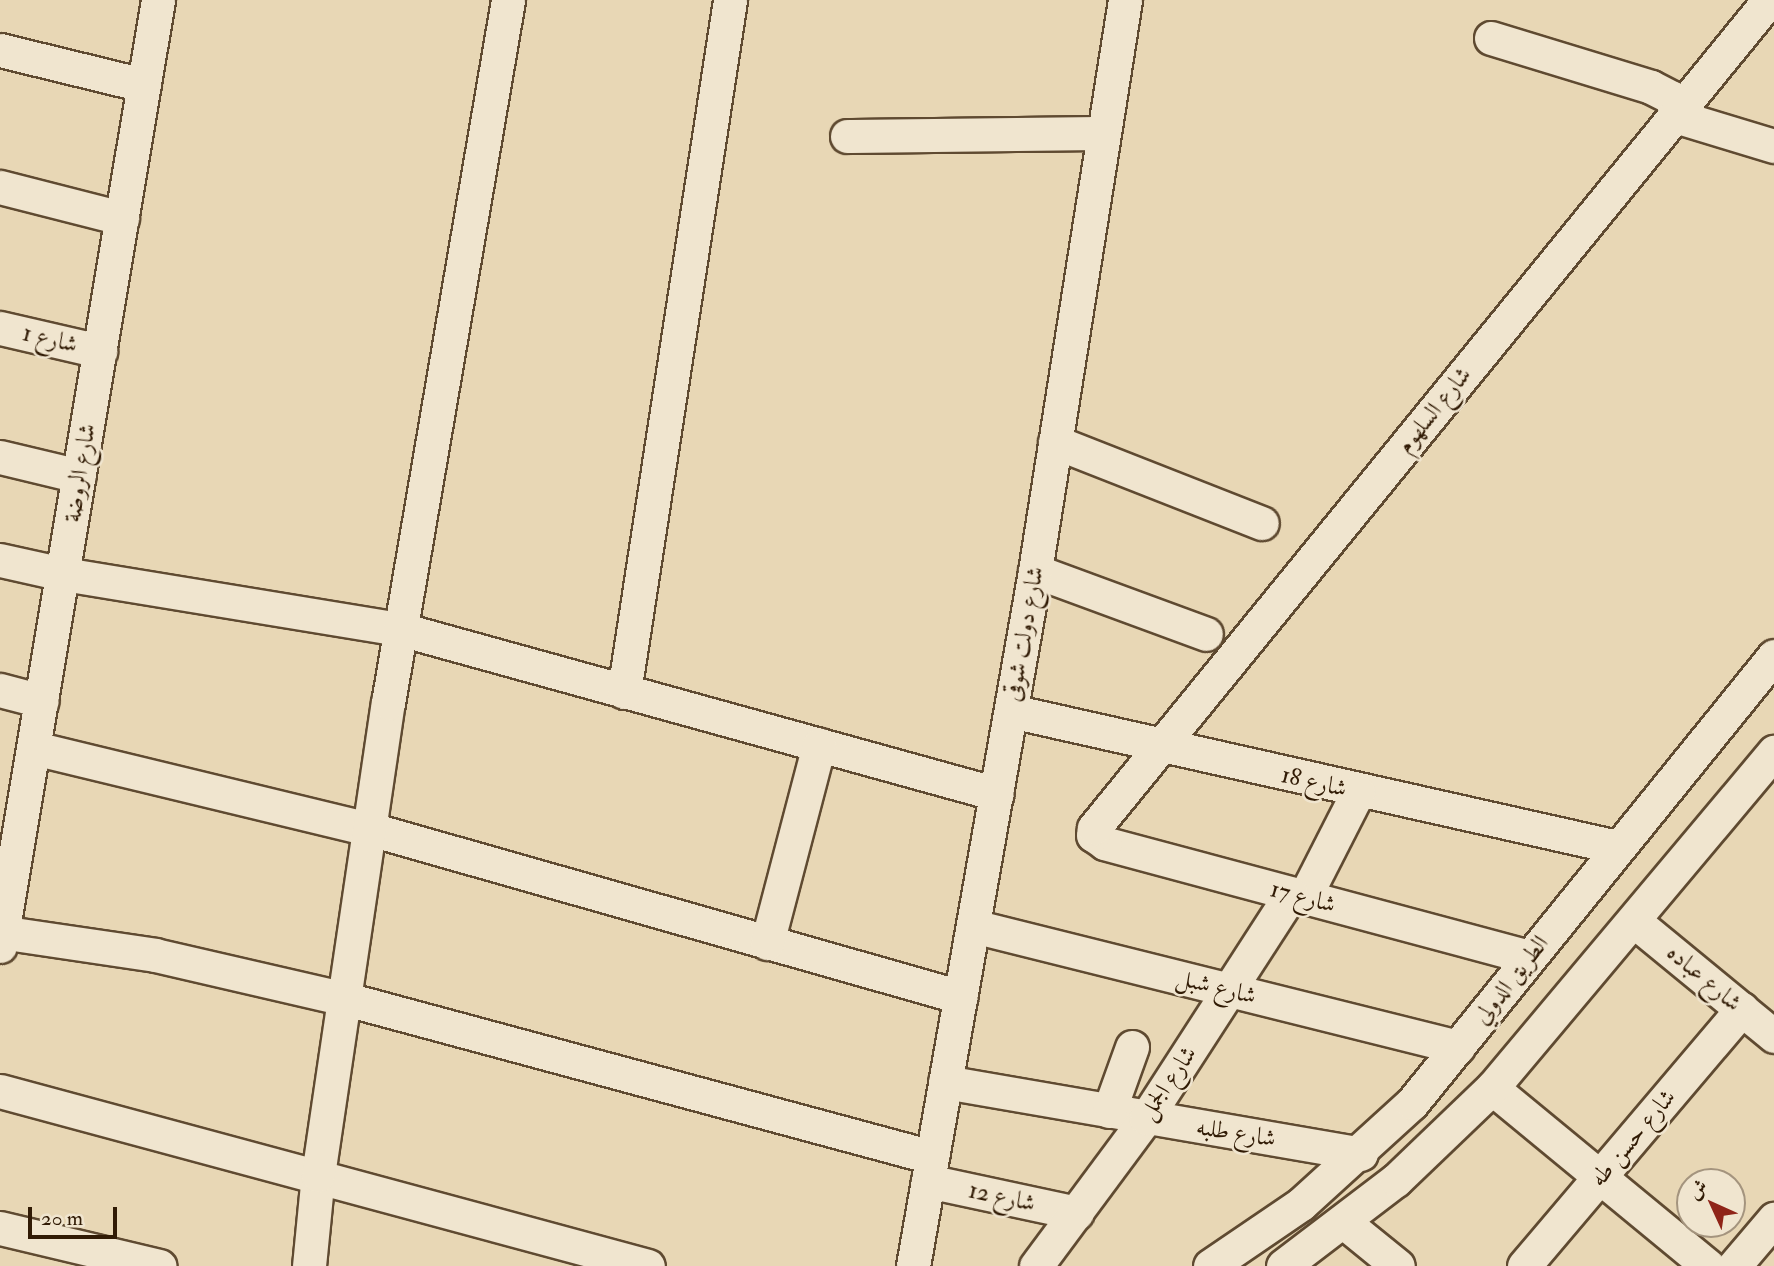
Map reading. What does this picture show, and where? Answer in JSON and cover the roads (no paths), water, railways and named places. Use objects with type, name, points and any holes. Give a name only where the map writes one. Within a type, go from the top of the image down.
[{"type":"street","name":"شارع الروضة","points":[[1,937],[12,800],[34,748],[158,0]]},
{"type":"street","points":[[309,1266],[318,1175],[400,629],[508,0]]},
{"type":"street","points":[[625,692],[730,0]]},
{"type":"street","name":"شارع دولت شوقى","points":[[913,1266],[1035,571],[1122,1]]},
{"type":"street","name":"شارع السلهوم","points":[[1098,821],[1675,116],[1768,9]]},
{"type":"street","points":[[1491,38],[1651,87],[1673,98],[1675,116],[1774,146]]},
{"type":"street","points":[[0,50],[144,85]]},
{"type":"street","points":[[847,136],[1103,133]]},
{"type":"street","points":[[0,187],[122,218]]},
{"type":"street","name":"شارع 1","points":[[0,328],[100,351]]},
{"type":"street","points":[[1055,442],[1262,523]]},
{"type":"street","points":[[0,457],[79,476]]},
{"type":"street","points":[[0,560],[63,574],[400,629],[997,794]]},
{"type":"street","points":[[1035,571],[1206,634]]},
{"type":"street","name":"الطريق الدولي","points":[[1210,1266],[1301,1204],[1361,1154],[1412,1103],[1774,656]]},
{"type":"street","points":[[0,690],[42,701]]},
{"type":"street","name":"شارع 18","points":[[1011,711],[1358,792],[1618,847]]},
{"type":"street","points":[[767,943],[818,745]]},
{"type":"street","points":[[34,748],[370,829],[961,997]]},
{"type":"street","points":[[1283,1266],[1345,1223],[1445,1136],[1492,1088],[1774,752]]},
{"type":"street","name":"شارع الجمل","points":[[1036,1266],[1146,1118],[1229,991],[1297,896],[1358,792]]},
{"type":"street","name":"شارع 17","points":[[1098,821],[1093,835],[1098,841],[1529,957]]},
{"type":"street","name":"شارع عباده","points":[[1634,921],[1774,1036]]},
{"type":"street","name":"شارع شبل","points":[[973,926],[1458,1047]]},
{"type":"street","name":"شارع 12","points":[[1,937],[155,955],[346,999],[1077,1213]]},
{"type":"street","name":"شارع حسن طه","points":[[1524,1266],[1742,1009]]},
{"type":"street","points":[[1109,1111],[1132,1047]]},
{"type":"street","name":"شارع طلبه","points":[[945,1082],[1361,1154]]},
{"type":"street","points":[[1492,1088],[1708,1266]]},
{"type":"street","points":[[0,1091],[648,1266]]},
{"type":"street","points":[[1734,1266],[1774,1219]]},
{"type":"street","points":[[1345,1223],[1375,1259]]},
{"type":"street","points":[[0,1228],[160,1266]]}]
